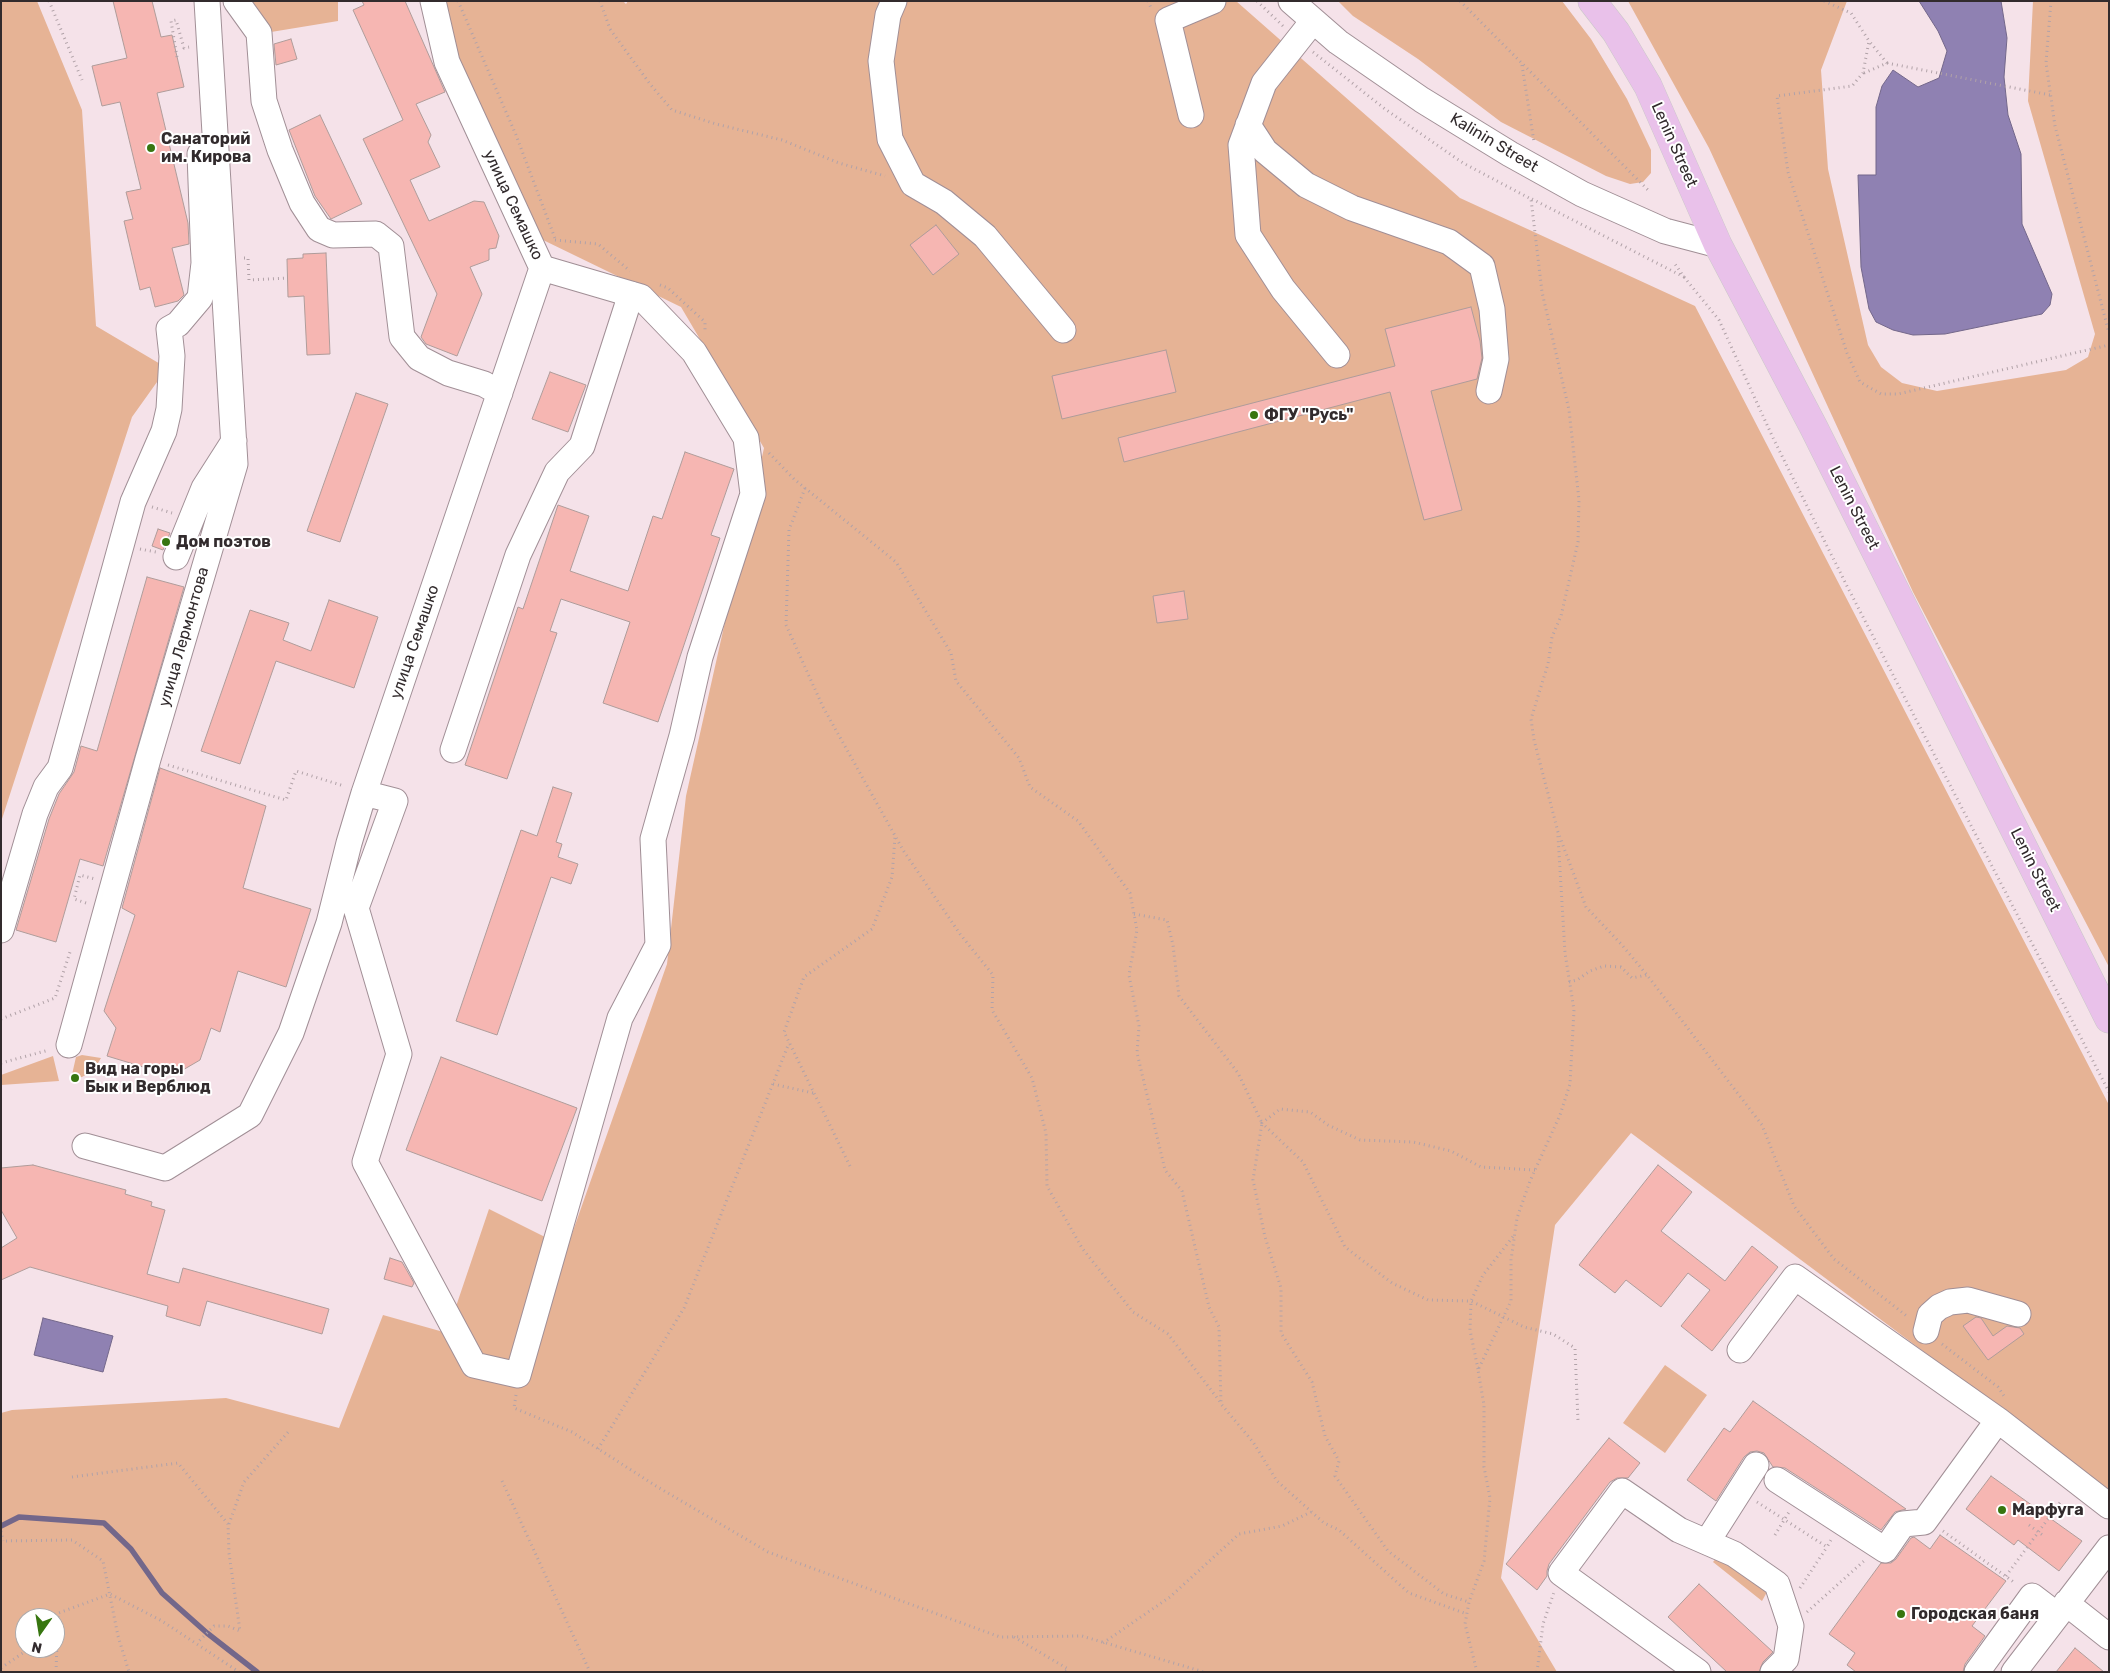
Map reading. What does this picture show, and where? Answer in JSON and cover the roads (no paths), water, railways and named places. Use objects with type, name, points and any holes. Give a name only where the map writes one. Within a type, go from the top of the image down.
[{"type":"main road","name":"Lenin Street","points":[[1592,1],[1616,32],[1648,86],[1718,244],[1814,428],[2109,1018]]},
{"type":"street","name":"улица Лермонтова","points":[[69,1044],[148,759],[235,464],[207,1]]},
{"type":"street","points":[[236,1],[259,34],[264,101],[280,150],[298,194],[318,229],[333,235],[376,234],[391,246],[402,337],[419,358],[448,373],[484,384],[500,393]]},
{"type":"street","name":"улица Семашко","points":[[85,1146],[165,1168],[250,1115],[291,1033],[329,922],[364,793],[500,393],[551,270],[447,62],[433,1]]},
{"type":"street","points":[[894,1],[888,15],[881,61],[890,139],[913,184],[944,202],[985,236],[1063,330]]},
{"type":"street","points":[[1191,115],[1168,20],[1213,1]]},
{"type":"street","name":"Kalinin Street","points":[[1291,1],[1338,42],[1422,100],[1518,158],[1582,194],[1665,231],[1718,244]]},
{"type":"street","points":[[1313,21],[1264,83],[1241,145],[1248,235],[1284,289],[1337,355]]},
{"type":"street","points":[[1,930],[35,814],[46,787],[60,768],[133,502],[164,431],[169,409],[172,356],[169,329],[178,324],[200,298],[204,263],[197,80],[211,68]]},
{"type":"street","points":[[1248,126],[1265,151],[1306,185],[1352,208],[1449,242],[1482,266],[1492,309],[1496,359],[1489,391]]},
{"type":"street","points":[[364,793],[395,801],[356,908],[399,1054],[365,1162],[474,1365],[518,1375],[620,1018],[658,945],[653,839],[682,736],[700,657],[753,494],[746,438],[694,352],[641,297],[631,283],[551,270]]},
{"type":"street","points":[[453,750],[518,555],[556,472],[582,446],[631,283]]},
{"type":"street","points":[[176,557],[204,488],[233,433]]},
{"type":"street","points":[[1740,1350],[1795,1277],[1997,1411],[2109,1506]]},
{"type":"street","points":[[1926,1331],[1930,1315],[1939,1307],[1950,1302],[1968,1300],[2018,1314]]},
{"type":"street","points":[[1778,1480],[1885,1550],[1903,1524],[1924,1522],[1997,1411]]},
{"type":"street","points":[[1707,1542],[1756,1465]]},
{"type":"street","points":[[1698,1672],[1561,1573],[1622,1491],[1679,1530],[1734,1554],[1777,1584],[1788,1618],[1788,1668]]},
{"type":"street","points":[[2014,1672],[2109,1548]]},
{"type":"street","points":[[1977,1672],[2032,1596],[2062,1609],[2109,1637]]},
{"type":"waterway","points":[[1,1526],[19,1517],[104,1523],[131,1549],[162,1593],[207,1633],[257,1672]]},
{"type":"place","name":"Санаторий им. Кирова","points":[[151,148]]},
{"type":"place","name":"ФГУ \"Русь\"","points":[[1254,415]]},
{"type":"place","name":"Дом поэтов","points":[[166,542]]},
{"type":"place","name":"Вид на горы Бык и Верблюд","points":[[75,1078]]},
{"type":"place","name":"Марфуга","points":[[2002,1510]]},
{"type":"place","name":"Городская баня","points":[[1901,1614]]}]
